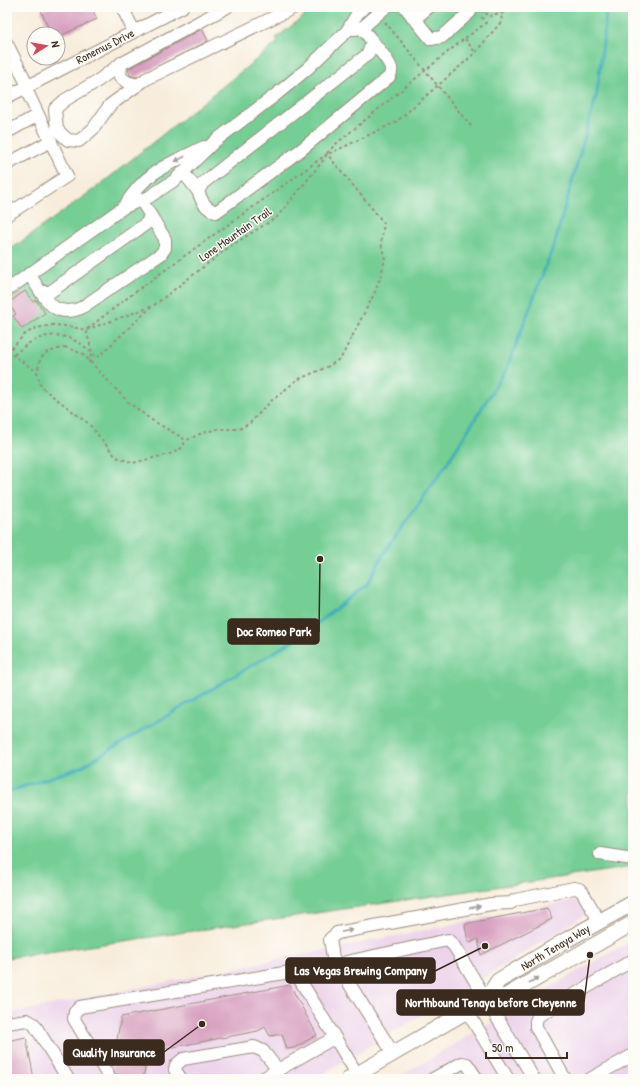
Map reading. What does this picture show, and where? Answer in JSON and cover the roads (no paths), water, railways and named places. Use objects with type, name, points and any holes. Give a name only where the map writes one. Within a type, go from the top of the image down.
[{"type":"main road","name":"North Tenaya Way","points":[[486,1000],[498,981],[599,921],[633,903]]},
{"type":"main road","name":"North Tenaya Way","points":[[353,1077],[486,1000],[506,996],[633,923]]},
{"type":"street","points":[[122,7],[134,31]]},
{"type":"street","name":"Ronemus Drive","points":[[7,97],[182,7]]},
{"type":"street","points":[[227,7],[121,63],[98,80],[65,100],[55,109],[57,130],[68,140],[79,141],[94,129],[110,105],[146,79],[295,7]]},
{"type":"street","points":[[7,290],[124,207],[149,197],[183,172],[215,142],[287,86],[347,31],[357,14],[364,7]]},
{"type":"street","points":[[405,7],[431,39],[438,39],[470,12],[469,7]]},
{"type":"street","points":[[413,18],[417,17],[429,7]]},
{"type":"street","points":[[347,31],[362,28],[383,11]]},
{"type":"street","points":[[183,172],[198,191],[202,203],[208,209],[216,212],[302,149],[389,77],[392,72],[391,66],[362,28]]},
{"type":"street","points":[[198,191],[203,183],[368,54],[372,42]]},
{"type":"street","points":[[7,44],[67,176],[7,214]]},
{"type":"street","points":[[121,63],[120,77],[127,82],[138,85]]},
{"type":"street","points":[[7,132],[38,115]]},
{"type":"street","points":[[7,164],[51,142]]},
{"type":"street","points":[[124,207],[134,189],[153,173],[215,142]]},
{"type":"street","points":[[29,274],[52,308],[63,312],[72,312],[81,308],[161,254],[165,248],[165,239],[141,200]]},
{"type":"street","points":[[7,208],[7,214]]},
{"type":"street","points":[[41,292],[50,292],[147,223],[150,215]]},
{"type":"street","points":[[600,854],[633,859]]},
{"type":"street","points":[[393,1053],[333,958],[330,939],[337,932],[491,904],[510,903],[515,900],[574,888],[579,889],[583,893],[599,921]]},
{"type":"street","points":[[342,973],[343,966],[346,962],[448,940],[454,946],[534,1079]]},
{"type":"street","points":[[565,1079],[536,1027],[538,1016],[633,960]]},
{"type":"street","points":[[110,1079],[74,1019],[76,1012],[80,1007],[290,972],[297,975],[337,1042],[353,1077]]},
{"type":"street","points":[[467,1011],[508,1079]]},
{"type":"street","points":[[7,1023],[27,1020],[34,1024],[68,1079]]},
{"type":"street","points":[[262,1079],[332,1039],[337,1042]]},
{"type":"street","points":[[181,1079],[175,1070],[176,1065],[184,1059],[254,1047],[263,1051],[278,1070]]},
{"type":"street","points":[[590,1079],[633,1055]]},
{"type":"street","points":[[434,1079],[462,1063],[467,1064],[477,1079]]},
{"type":"waterway","points":[[7,792],[81,767],[301,636],[367,584],[384,553],[446,465],[507,368],[555,242],[597,93],[607,7]]},
{"type":"place","name":"Doc Romeo Park","points":[[320,559]]},
{"type":"place","name":"Las Vegas Brewing Company","points":[[485,946]]},
{"type":"place","name":"Northbound Tenaya before Cheyenne","points":[[590,955]]},
{"type":"place","name":"Quality Insurance","points":[[202,1024]]}]
